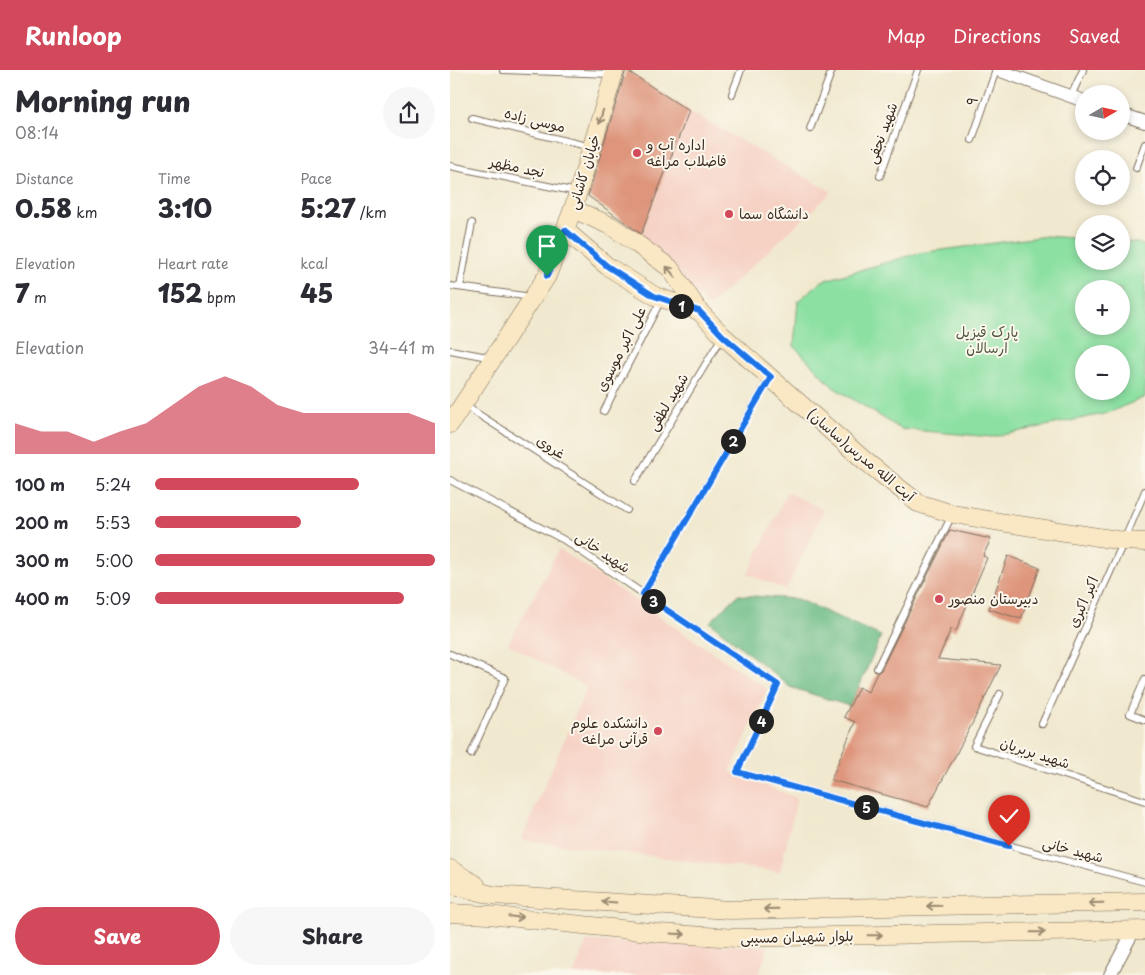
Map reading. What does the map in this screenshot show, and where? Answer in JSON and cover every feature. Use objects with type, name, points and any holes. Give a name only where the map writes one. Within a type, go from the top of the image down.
[{"type":"main road","name":"خیابان کاشانی","points":[[454,416],[547,276],[573,209],[614,72]]},
{"type":"main road","name":"آیت الله مدرس(ساسان)","points":[[573,209],[611,226],[670,268],[699,311],[723,336],[864,460],[918,503],[953,514],[1124,541],[1145,542]]},
{"type":"main road","name":"آیت الله مدرس(ساسان)","points":[[565,230],[607,266],[654,296],[699,311]]},
{"type":"main road","points":[[450,869],[492,895]]},
{"type":"main road","name":"بلوار شهیدان مسیبی","points":[[450,884],[492,895],[731,910],[1145,902]]},
{"type":"main road","points":[[450,904],[488,915]]},
{"type":"main road","name":"بلوار شهیدان مسیبی","points":[[450,913],[488,915],[659,933],[736,938],[1140,930]]},
{"type":"street","points":[[997,70],[1075,98]]},
{"type":"street","points":[[1130,117],[1145,122]]},
{"type":"street","points":[[1110,975],[1140,930]]},
{"type":"lane","points":[[503,70],[614,72]]},
{"type":"lane","points":[[732,94],[741,70]]},
{"type":"lane","points":[[810,129],[832,70]]},
{"type":"lane","name":"شهید نجفی","points":[[880,176],[918,70]]},
{"type":"lane","name":"۹","points":[[972,140],[997,70]]},
{"type":"lane","points":[[1071,96],[1083,70]]},
{"type":"lane","name":"موسی زاده","points":[[472,118],[592,147]]},
{"type":"lane","points":[[1136,168],[1145,144]]},
{"type":"lane","name":"نجد مظهر","points":[[450,166],[578,192]]},
{"type":"lane","points":[[460,287],[472,223]]},
{"type":"lane","points":[[450,286],[533,297]]},
{"type":"lane","name":"علی اکبر موسوی","points":[[604,411],[661,299]]},
{"type":"lane","name":"شهید لطفی","points":[[635,481],[723,336]]},
{"type":"lane","points":[[450,350],[494,358]]},
{"type":"lane","points":[[643,594],[771,377]]},
{"type":"lane","name":"غروی","points":[[454,416],[626,510]]},
{"type":"lane","name":"شهید خانی","points":[[450,480],[564,540],[778,685],[737,772],[1145,882]]},
{"type":"lane","name":"اکبر اکبری","points":[[1042,724],[1145,491]]},
{"type":"lane","points":[[877,668],[953,514]]},
{"type":"lane","points":[[450,654],[505,678],[471,754]]},
{"type":"lane","points":[[1145,679],[1130,714],[1145,720]]},
{"type":"lane","name":"شهید بربریان","points":[[1000,694],[974,746],[1145,801]]},
{"type":"shaded area","name":"دانشگاه سما","points":[[689,111],[832,192],[708,307],[641,235]]},
{"type":"shaded area","points":[[787,492],[824,510],[786,590],[748,574]]},
{"type":"shaded area","name":"دانشکده علوم قرآنی مراغه","points":[[559,549],[767,689],[730,772],[797,798],[780,872],[521,840],[587,687],[508,644]]},
{"type":"shaded area","points":[[587,941],[768,946],[759,975],[573,975]]},
{"type":"green space","name":"پارک قیزیل ارسالان","points":[[1047,236],[1075,238],[1075,270],[1130,270],[1130,243],[1138,243],[1145,246],[1145,397],[1108,413],[992,437],[901,429],[833,387],[794,346],[798,301],[822,281],[919,253]]},
{"type":"green space","points":[[738,595],[797,599],[881,636],[849,706],[790,687],[710,622]]},
{"type":"building","name":"اداره آب و فاضلاب مراغه","points":[[626,70],[689,111],[641,234],[588,196]]},
{"type":"building","points":[[950,530],[991,539],[983,556],[987,558],[956,631],[951,629],[938,659],[1001,665],[928,807],[831,780],[855,722],[844,717],[859,687],[868,692],[877,673],[881,670]]},
{"type":"building","points":[[1008,556],[1040,568],[1021,619],[989,609]]},
{"type":"place","name":"اداره آب و فاضلاب مراغه","points":[[637,153]]},
{"type":"place","name":"دانشگاه سما","points":[[729,214]]},
{"type":"place","name":"دبیرستان منصور","points":[[939,599]]},
{"type":"place","name":"دانشکده علوم قرآنی مراغه","points":[[658,731]]},
{"type":"route","points":[[547,276],[565,230],[607,266],[654,296],[699,311],[723,336],[771,377],[643,594],[778,685],[737,772],[1009,846]]}]
